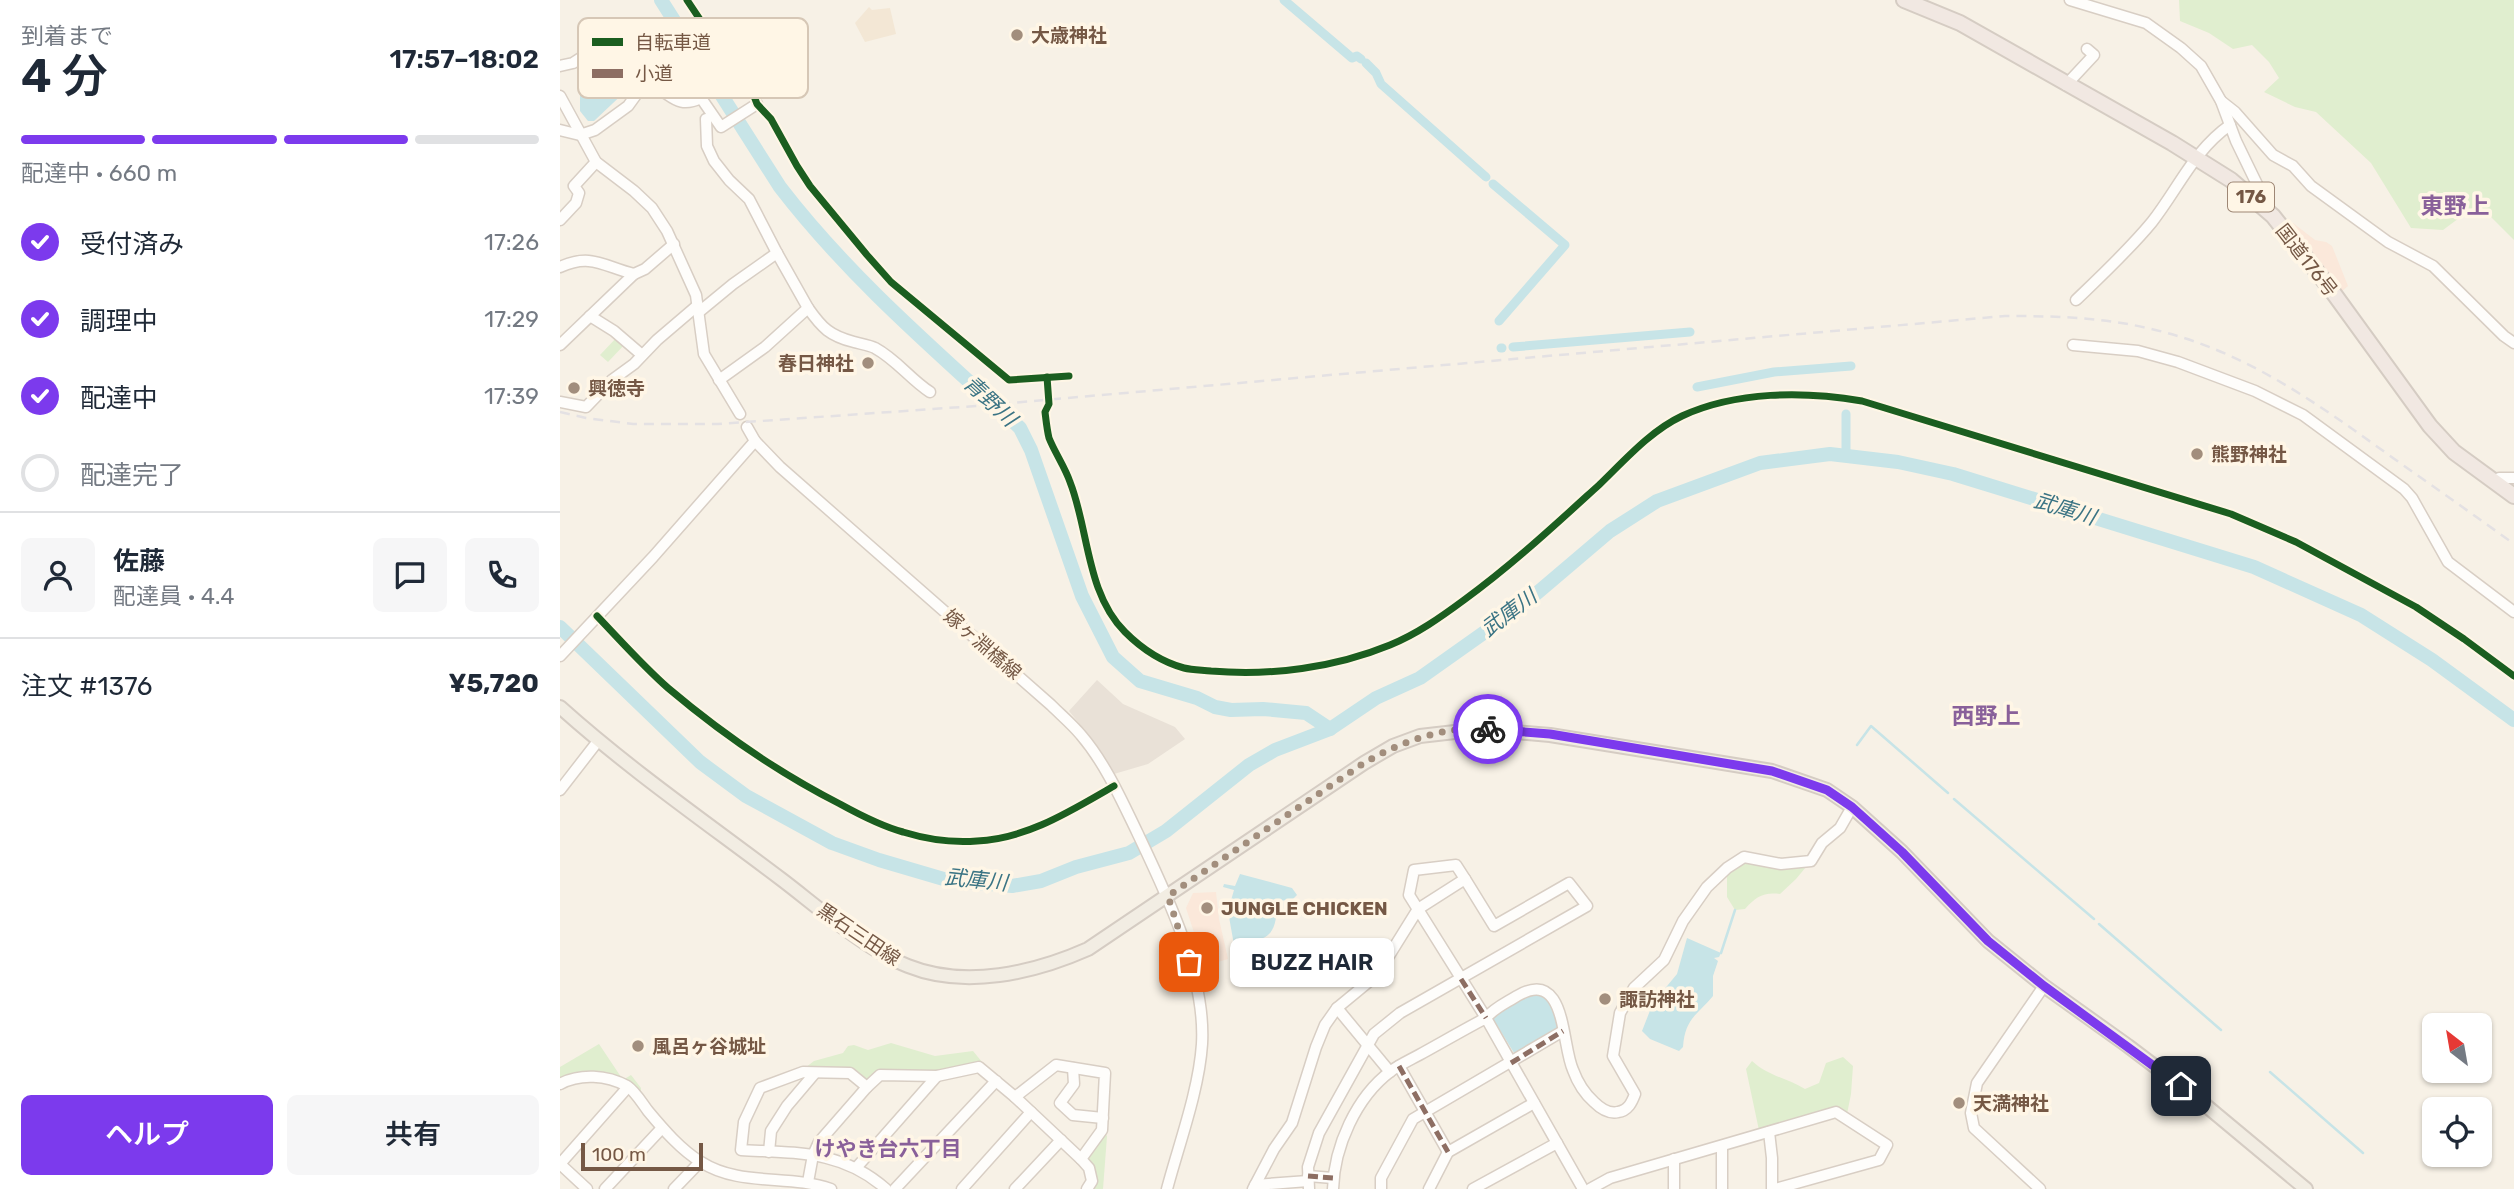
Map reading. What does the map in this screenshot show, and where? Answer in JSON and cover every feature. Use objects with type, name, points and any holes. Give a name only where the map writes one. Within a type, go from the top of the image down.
[{"type":"highway","name":"国道176号","points":[[1904,0],[1960,23],[2231,180],[2273,216],[2332,291],[2430,426],[2454,452],[2514,496]]},
{"type":"main road","name":"黒石三田線","points":[[560,707],[598,741],[886,955],[908,967],[936,974],[961,976],[1017,972],[1042,967],[1088,949],[1165,891],[1364,763],[1393,746],[1420,737],[1481,729],[1550,734],[1772,771],[1827,790],[1852,807],[1902,852],[1988,941],[2198,1100],[2306,1189]]},
{"type":"street","points":[[2070,0],[2146,23],[2201,66],[2221,101],[2273,216]]},
{"type":"street","points":[[2066,85],[2094,55],[2087,49]]},
{"type":"street","points":[[560,66],[578,61]]},
{"type":"street","points":[[560,96],[596,162],[652,208],[674,244],[694,286],[704,354],[740,414]]},
{"type":"street","points":[[560,130],[580,135],[595,130],[628,106],[634,98]]},
{"type":"street","points":[[675,98],[688,105],[701,98],[722,127],[757,104]]},
{"type":"street","points":[[2221,101],[2235,111],[2273,155],[2294,166],[2311,186],[2388,242],[2433,266],[2514,343]]},
{"type":"street","points":[[706,119],[706,146],[729,180],[749,199],[821,327],[849,341],[873,346],[898,364],[914,382],[930,392]]},
{"type":"street","points":[[2076,300],[2117,261],[2153,221],[2195,158],[2217,134],[2230,125]]},
{"type":"street","points":[[560,220],[576,203],[579,193],[574,186],[596,162]]},
{"type":"street","points":[[560,345],[634,274],[645,269],[674,244]]},
{"type":"street","points":[[560,402],[586,407],[612,380],[698,308],[777,253]]},
{"type":"street","points":[[560,267],[580,259],[634,274]]},
{"type":"street","points":[[719,380],[765,347],[808,308]]},
{"type":"street","points":[[590,316],[614,331],[642,355]]},
{"type":"street","points":[[2073,345],[2138,351],[2178,362],[2255,391],[2304,415],[2404,489],[2448,562],[2514,612]]},
{"type":"street","name":"嫁ヶ淵橋線","points":[[747,427],[755,441],[780,467],[1051,705],[1082,736],[1117,791],[1165,891],[1198,992],[1202,1045],[1198,1074],[1167,1189]]},
{"type":"street","points":[[560,656],[653,557],[755,441]]},
{"type":"street","points":[[2495,482],[2499,478],[2514,478]]},
{"type":"street","points":[[560,790],[598,741]]},
{"type":"street","points":[[1254,1187],[1308,1182],[1333,1184],[1333,1166],[1352,1118],[1368,1096],[1395,1069],[1486,1018],[1492,1011],[1529,990],[1538,990],[1557,1003],[1572,1070],[1588,1096],[1608,1111],[1616,1113],[1626,1109],[1636,1094],[1613,1056],[1612,1049],[1620,1013],[1634,988],[1664,960],[1683,922],[1707,887],[1727,867],[1744,857],[1781,864],[1811,861],[1822,842],[1840,828],[1852,807]]},
{"type":"street","points":[[1308,1182],[1310,1158],[1319,1133],[1368,1044],[1387,1022],[1461,979],[1587,906],[1569,883],[1494,926],[1456,865],[1415,870],[1409,895],[1461,979],[1486,1018],[1583,1189]]},
{"type":"street","points":[[1254,1187],[1274,1149],[1292,1123],[1325,1025],[1337,1008],[1377,975],[1418,909],[1465,879]]},
{"type":"street","points":[[2040,1189],[1974,1128],[1971,1113],[1977,1083],[2044,986]]},
{"type":"street","points":[[1337,1008],[1368,1044],[1395,1069],[1448,1152]]},
{"type":"street","points":[[1381,1189],[1381,1178],[1413,1119],[1563,1031]]},
{"type":"street","points":[[1015,1097],[1056,1065],[1105,1073],[1102,1130],[1081,1159]]},
{"type":"street","points":[[812,1185],[813,1155],[819,1142],[880,1075],[937,1076],[979,1067],[1015,1097],[1089,1168],[1092,1181],[1087,1189]]},
{"type":"street","points":[[1073,1068],[1074,1084],[1060,1103],[1073,1115],[1103,1118]]},
{"type":"street","points":[[867,1087],[850,1073],[803,1072],[760,1088],[744,1122],[741,1150],[813,1155],[839,1160],[856,1168],[886,1189]]},
{"type":"street","points":[[769,1152],[771,1131],[787,1105],[815,1073]]},
{"type":"street","points":[[560,1084],[590,1076],[628,1087],[662,1128],[700,1162],[744,1183],[812,1185],[831,1189]]},
{"type":"street","points":[[856,1168],[937,1076]]},
{"type":"street","points":[[895,1189],[996,1081]]},
{"type":"street","points":[[587,1189],[560,1164],[628,1087]]},
{"type":"street","points":[[1429,1189],[1448,1152],[1534,1103]]},
{"type":"street","points":[[962,1189],[1031,1112]]},
{"type":"street","points":[[1590,1189],[1609,1178],[1836,1112],[1887,1145],[1879,1160],[1774,1189],[1769,1132]]},
{"type":"street","points":[[605,1189],[662,1128]]},
{"type":"street","points":[[1015,1189],[1061,1140]]},
{"type":"street","points":[[1473,1189],[1557,1143]]},
{"type":"street","points":[[1722,1146],[1722,1189]]},
{"type":"street","points":[[1674,1160],[1674,1189]]},
{"type":"street","points":[[674,1189],[700,1162]]},
{"type":"shaded area","points":[[869,7],[872,10],[890,8],[896,34],[865,42],[855,23]]},
{"type":"shaded area","points":[[2293,223],[2315,240],[2332,246],[2348,286],[2341,292],[2291,225]]},
{"type":"shaded area","points":[[1097,680],[1123,704],[1175,727],[1185,739],[1148,764],[1114,774],[1069,711]]},
{"type":"shaded area","points":[[1216,892],[1228,959],[1205,966],[1186,908],[1193,893]]},
{"type":"green space","points":[[2179,0],[2514,0],[2514,240],[2478,204],[2443,230],[2411,228],[2371,163],[2316,112],[2295,107],[2264,92],[2279,78],[2269,62],[2252,45],[2233,49],[2209,33],[2180,21]]},
{"type":"green space","points":[[618,336],[626,343],[608,362],[600,355]]},
{"type":"green space","points":[[1744,857],[1811,861],[1780,894],[1764,895],[1756,898],[1745,909],[1735,910],[1727,897],[1727,868]]},
{"type":"green space","points":[[891,1043],[935,1056],[973,1051],[982,1062],[935,1071],[876,1072],[870,1079],[863,1080],[801,1071],[814,1061],[843,1053],[848,1046],[854,1045],[868,1050]]},
{"type":"green space","points":[[599,1044],[623,1080],[631,1075],[641,1088],[640,1101],[629,1087],[603,1079],[560,1084],[560,1067]]},
{"type":"green space","points":[[1843,1057],[1853,1066],[1846,1119],[1836,1113],[1760,1135],[1746,1069],[1752,1061],[1764,1070],[1805,1089],[1819,1083],[1826,1063]]},
{"type":"green space","points":[[1104,1132],[1107,1136],[1103,1189],[1090,1189],[1084,1159]]},
{"type":"water","points":[[580,98],[618,98],[594,121],[588,121],[580,111]]},
{"type":"water","points":[[1240,874],[1292,888],[1297,895],[1293,899],[1280,901],[1271,932],[1251,942],[1248,954],[1243,956],[1234,945],[1228,911],[1234,890],[1223,887],[1224,884],[1235,886]]},
{"type":"water","points":[[1687,938],[1721,953],[1714,958],[1718,961],[1713,976],[1713,996],[1689,1024],[1683,1047],[1679,1051],[1650,1039],[1642,1031],[1653,1003],[1677,974]]},
{"type":"water","points":[[1527,994],[1542,996],[1551,1003],[1560,1029],[1516,1056],[1493,1019],[1495,1013]]},
{"type":"waterway","name":"青野川","points":[[661,0],[672,18]]},
{"type":"waterway","points":[[1284,0],[1352,58],[1357,56],[1361,59]]},
{"type":"waterway","points":[[1366,63],[1376,73],[1381,84],[1486,177]]},
{"type":"waterway","name":"青野川","points":[[723,98],[780,187],[835,252],[895,313],[1020,428],[1031,450],[1082,596],[1113,657],[1140,681],[1197,698],[1215,707],[1306,713],[1330,729]]},
{"type":"waterway","points":[[1493,184],[1565,245],[1499,321]]},
{"type":"waterway","points":[[1513,347],[1690,332]]},
{"type":"waterway","points":[[1697,387],[1774,372],[1851,366]]},
{"type":"waterway","points":[[1846,414],[1846,456]]},
{"type":"waterway","name":"武庫川","points":[[560,627],[700,762],[746,796],[832,843],[879,860],[947,880],[1012,886],[1041,881],[1076,867],[1129,853],[1166,831],[1249,765],[1275,750],[1330,729],[1376,698],[1420,678],[1523,605],[1610,531],[1657,501],[1760,463],[1830,454],[1898,462],[1953,474],[2254,567],[2361,615],[2432,660],[2514,720]]},
{"type":"waterway","points":[[1857,745],[1871,726],[1948,793]]},
{"type":"waterway","points":[[1954,799],[2094,919]]},
{"type":"waterway","points":[[1721,953],[1735,910]]},
{"type":"waterway","points":[[2099,924],[2221,1030]]},
{"type":"waterway","points":[[2270,1072],[2363,1153]]},
{"type":"railway","points":[[560,412],[633,424],[718,424],[976,406],[2005,316],[2076,318],[2129,324],[2182,337],[2246,364],[2277,380],[2335,417],[2514,544]]},
{"type":"marked path","points":[[1461,979],[1486,1018]]},
{"type":"marked path","points":[[1511,1063],[1563,1031]]},
{"type":"marked path","points":[[1399,1066],[1448,1152]]},
{"type":"marked path","points":[[1308,1176],[1333,1178]]},
{"type":"cycle path","points":[[687,0],[699,18]]},
{"type":"cycle path","points":[[755,98],[771,119],[810,186],[891,282],[1009,380],[1069,376]]},
{"type":"cycle path","points":[[1047,377],[1049,404],[1045,412],[1049,438],[1068,476],[1095,580],[1103,599],[1112,616],[1138,644],[1152,654],[1187,669],[1256,672],[1325,665],[1400,641],[1438,619],[1499,573],[1638,447],[1670,422],[1725,402],[1770,395],[1794,395],[1862,401],[2231,514],[2296,542],[2416,607],[2514,676]]},
{"type":"cycle path","points":[[597,616],[668,688],[729,736],[817,792],[895,830],[949,841],[996,839],[1048,822],[1114,786]]},
{"type":"way so far","points":[[1189,962],[1168,896],[1393,746],[1440,733],[1488,729]]},
{"type":"place","name":"大歳神社","points":[[1017,35]]},
{"type":"place","name":"春日神社","points":[[868,363]]},
{"type":"place","name":"興徳寺","points":[[574,388]]},
{"type":"place","name":"熊野神社","points":[[2197,454]]},
{"type":"place","name":"JUNGLE CHICKEN","points":[[1207,908]]},
{"type":"place","name":"BUZZ HAIR","points":[[1189,962]]},
{"type":"place","name":"諏訪神社","points":[[1605,999]]},
{"type":"place","name":"風呂ヶ谷城址","points":[[638,1046]]},
{"type":"place","name":"天満神社","points":[[1959,1103]]},
{"type":"district","name":"東野上","points":[[2455,206]]},
{"type":"district","name":"西野上","points":[[1986,716]]},
{"type":"district","name":"けやき台六丁目","points":[[888,1149]]},
{"type":"route","points":[[1488,729],[1550,734],[1772,771],[1827,790],[1852,807],[1902,852],[1988,941],[2044,986],[2181,1086]]}]
